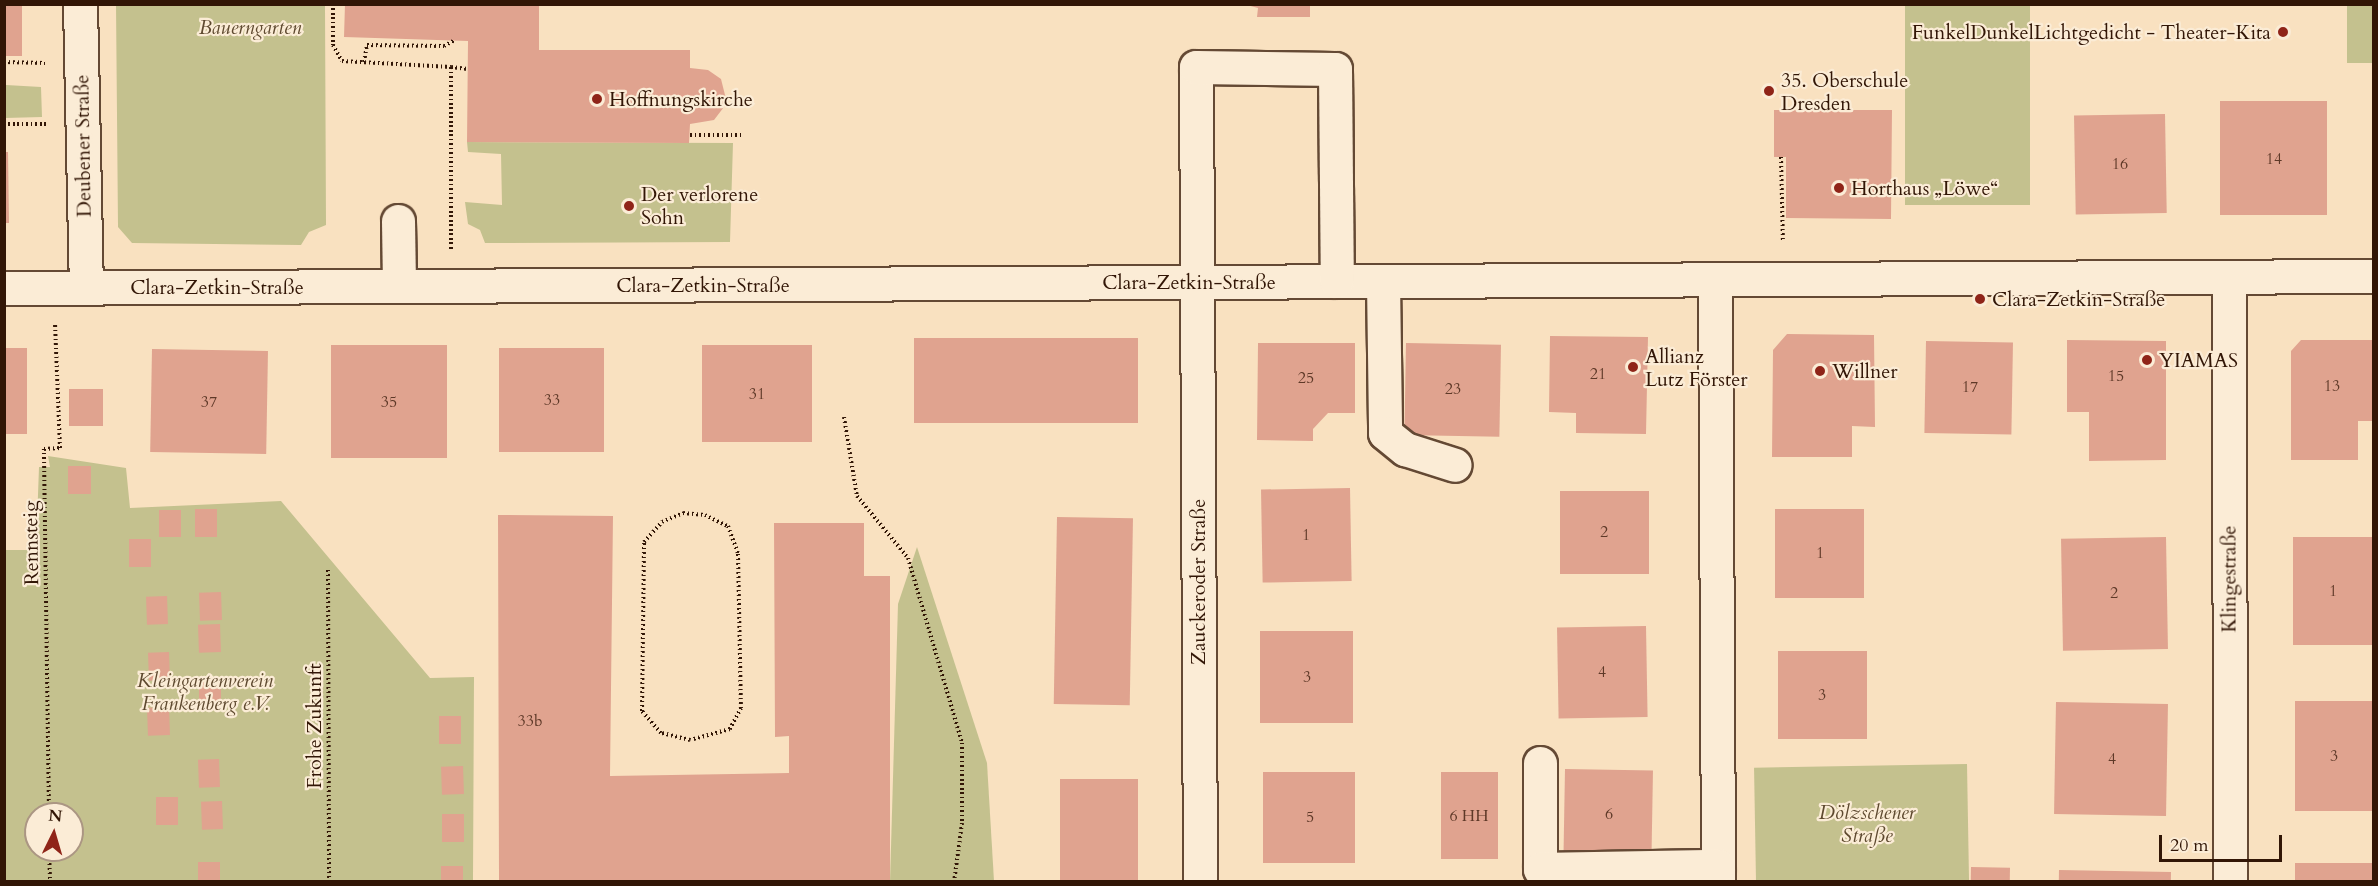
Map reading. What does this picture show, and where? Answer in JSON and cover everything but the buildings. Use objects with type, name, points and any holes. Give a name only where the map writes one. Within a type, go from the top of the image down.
[{"type":"street","name":"Deubener Straße","points":[[70,287],[80,4]]},
{"type":"street","name":"Zauckeroder Straße","points":[[1200,882],[1196,67],[1335,69],[1337,281]]},
{"type":"street","points":[[398,221],[399,285]]},
{"type":"street","name":"Clara-Zetkin-Straße","points":[[4,288],[2373,276]]},
{"type":"street","name":"Klingestraße","points":[[2229,277],[2230,882]]},
{"type":"street","points":[[1540,763],[1540,869],[1718,874],[1715,279]]},
{"type":"street","points":[[1383,281],[1385,433],[1405,449],[1455,465]]},
{"type":"path","points":[[333,4],[333,45],[342,61],[468,69]]},
{"type":"path","points":[[364,62],[367,45],[444,46],[455,40]]},
{"type":"path","points":[[451,67],[451,285]]},
{"type":"path","points":[[690,135],[742,135]]},
{"type":"path","points":[[1781,157],[1787,279]]},
{"type":"path","name":"Rennsteig","points":[[49,802],[44,449],[60,448],[70,287]]},
{"type":"path","points":[[844,417],[857,496],[908,558],[962,743],[962,823],[954,882]]},
{"type":"path","points":[[683,513],[705,515],[728,526],[738,554],[741,708],[730,729],[690,740],[661,733],[642,711],[644,542],[662,522],[683,513]]},
{"type":"path","name":"Frohe Zukunft","points":[[328,570],[329,882]]},
{"type":"path","points":[[49,862],[50,882]]},
{"type":"green space","name":"Bauerngarten","points":[[116,5],[325,5],[326,225],[309,232],[301,245],[132,243],[118,227]]},
{"type":"green space","points":[[1905,5],[2030,5],[2030,205],[1905,205]]},
{"type":"green space","points":[[2347,5],[2373,5],[2373,63],[2347,63]]},
{"type":"green space","points":[[5,62],[6,85],[41,87],[42,117],[5,118]]},
{"type":"green space","points":[[467,142],[733,143],[730,242],[485,243],[480,230],[468,224],[465,202],[502,205],[501,154],[468,152]]},
{"type":"green space","name":"Kleingartenverein Frankenberg e.V.","points":[[48,456],[126,468],[130,508],[281,501],[430,678],[474,677],[473,881],[5,882],[5,550],[36,550],[39,467],[50,467]]},
{"type":"green space","points":[[917,547],[987,763],[994,881],[890,882],[898,604]]},
{"type":"green space","name":"Dölzschener Straße","points":[[1967,764],[1969,881],[1756,882],[1754,768]]},
{"type":"place","name":"FunkelDunkelLichtgedicht - Theater-Kita","points":[[2283,32]]},
{"type":"place","name":"35. Oberschule Dresden","points":[[1769,91]]},
{"type":"place","name":"Hoffnungskirche","points":[[597,99]]},
{"type":"place","name":"Horthaus „Löwe“","points":[[1839,188]]},
{"type":"place","name":"Der verlorene Sohn","points":[[629,206]]},
{"type":"place","name":"Clara-Zetkin-Straße","points":[[1980,299]]},
{"type":"place","name":"YIAMAS","points":[[2147,360]]},
{"type":"place","name":"Allianz Lutz Förster","points":[[1633,367]]},
{"type":"place","name":"Willner","points":[[1820,371]]}]
